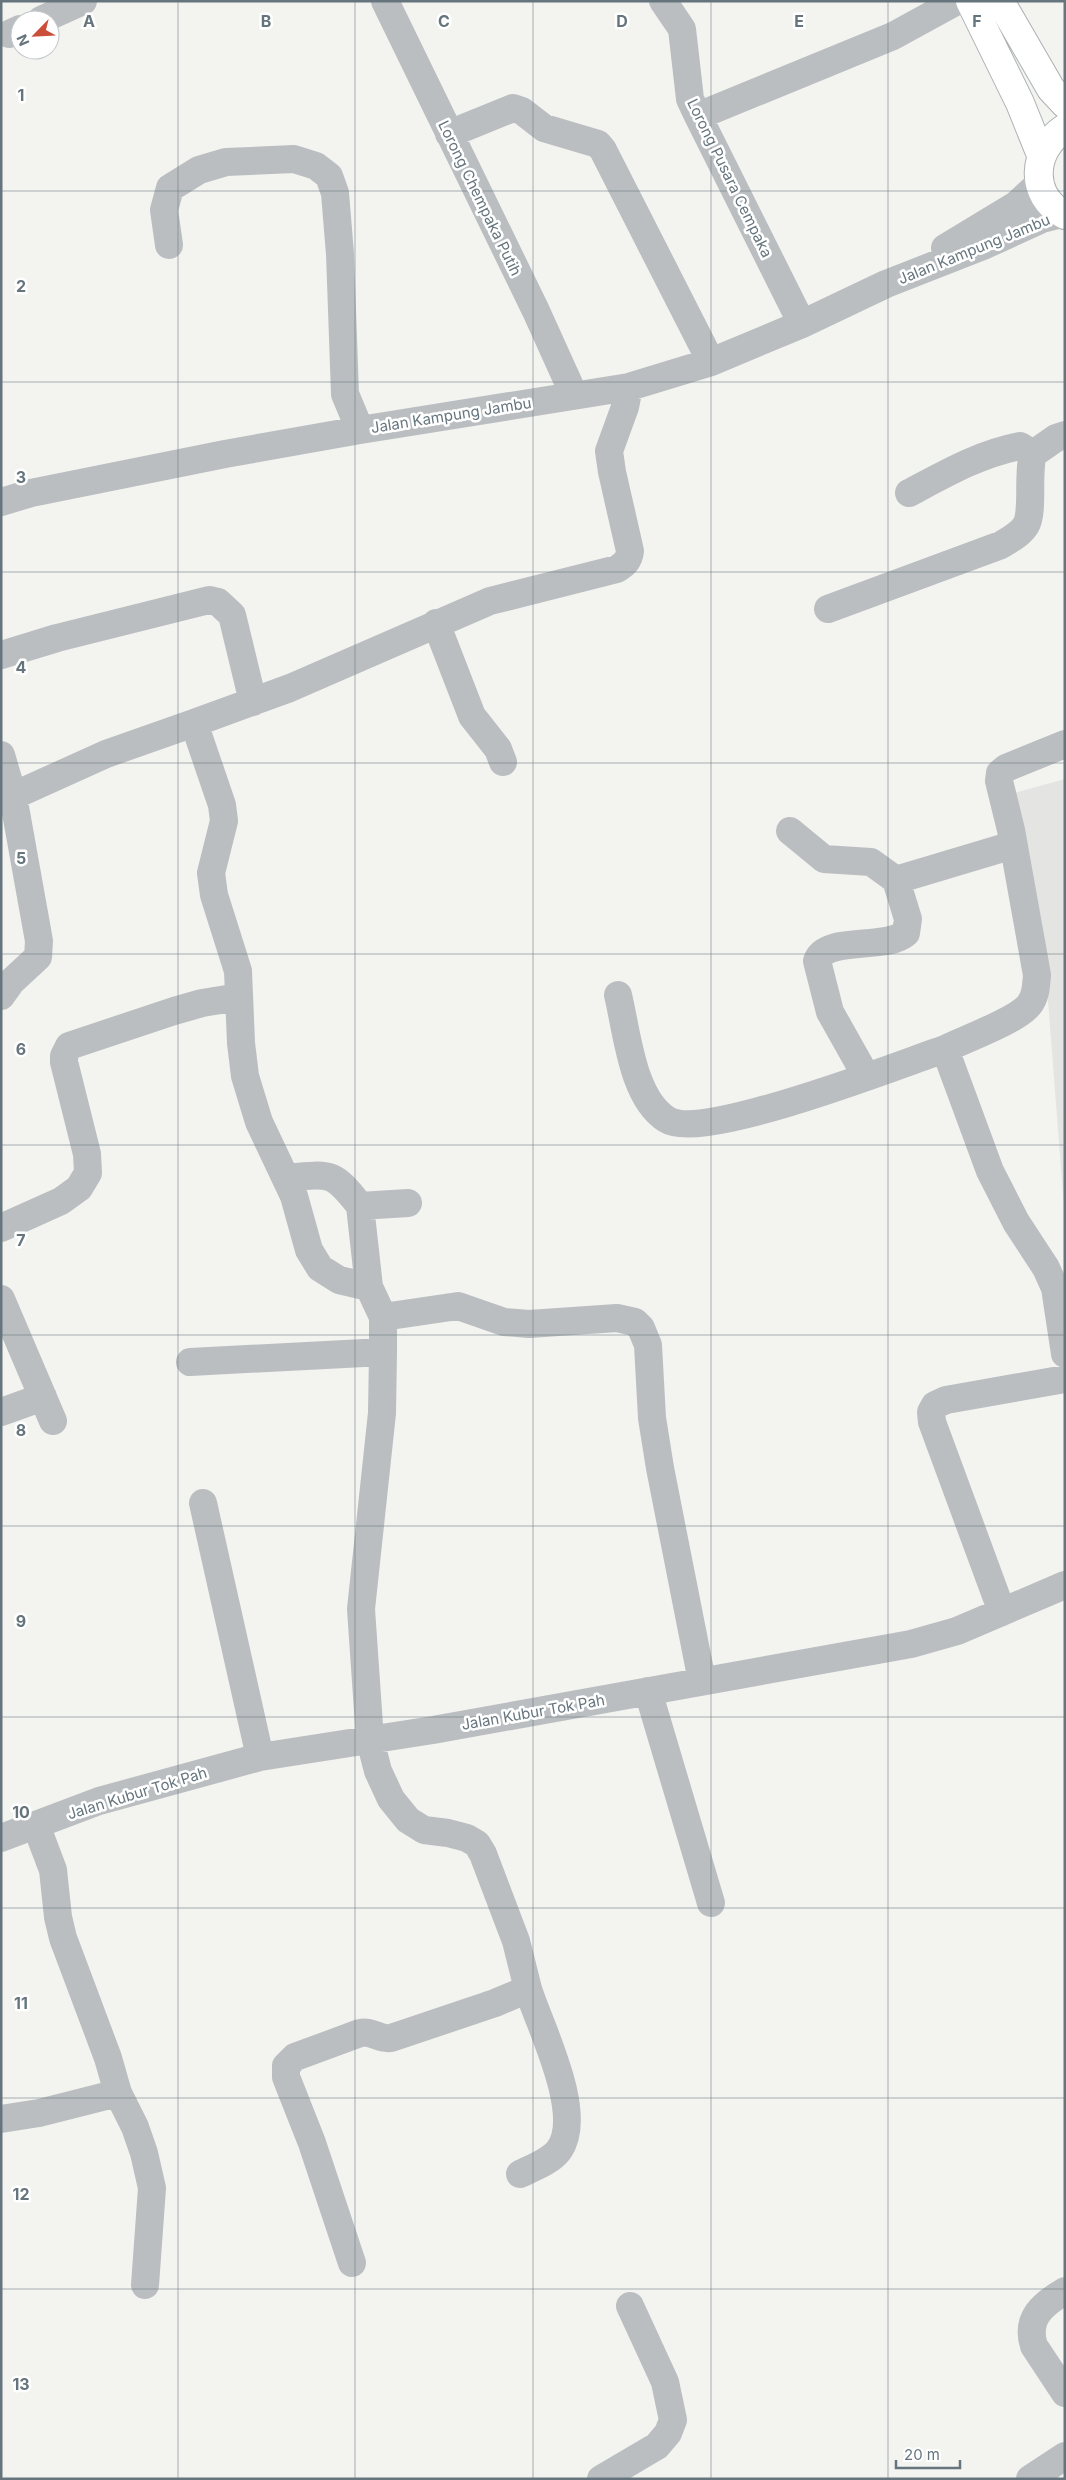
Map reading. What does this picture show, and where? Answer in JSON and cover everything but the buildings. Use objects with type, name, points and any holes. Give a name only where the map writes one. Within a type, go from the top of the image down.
[{"type":"main road","points":[[970,1],[1020,103],[1041,155]]},
{"type":"main road","points":[[1000,1],[1051,89],[1065,104]]},
{"type":"main road","points":[[1064,214],[1048,201],[1040,183],[1038,169],[1041,155],[1047,144],[1065,128]]},
{"type":"street","points":[[60,11],[83,1]]},
{"type":"street","name":"Lorong Chempaka Putih","points":[[386,1],[536,311],[574,395]]},
{"type":"street","points":[[698,116],[893,36],[957,1]]},
{"type":"street","name":"Lorong Pusara Cempaka","points":[[666,2],[682,29],[690,99],[802,324]]},
{"type":"street","points":[[449,134],[513,108],[522,111],[544,128],[598,144],[604,150],[711,362]]},
{"type":"street","points":[[169,245],[164,210],[170,188],[199,170],[226,162],[294,159],[316,166],[329,176],[336,193],[340,245],[345,394],[360,430]]},
{"type":"street","name":"Jalan Kampung Jambu","points":[[886,284],[1016,205],[1040,183]]},
{"type":"street","name":"Jalan Kampung Jambu","points":[[1,502],[31,493],[89,481],[360,430],[629,387],[711,362],[802,324],[886,284],[982,246],[1042,219],[1064,214]]},
{"type":"street","points":[[7,799],[106,754],[290,688],[490,601],[617,569],[629,558],[630,551],[609,452],[625,408],[629,387]]},
{"type":"street","points":[[828,609],[949,565],[1000,545],[1014,537],[1026,525],[1029,510],[1029,466],[1032,454],[1056,438],[1065,435]]},
{"type":"street","points":[[909,492],[985,455],[1020,446],[1032,454]]},
{"type":"street","points":[[1,655],[57,638],[209,600],[218,602],[232,615],[253,702]]},
{"type":"street","points":[[436,623],[472,716],[498,749],[503,762]]},
{"type":"street","points":[[194,723],[222,805],[224,821],[211,873],[214,895],[238,971],[241,1043],[245,1076],[259,1122],[294,1196],[309,1250],[320,1268],[339,1280],[369,1287]]},
{"type":"street","points":[[618,995],[639,1084],[647,1100],[667,1120],[685,1124],[742,1117],[945,1049],[1019,1014],[1030,1004],[1036,992],[1037,975],[1001,791],[1000,774],[1006,768],[1065,744]]},
{"type":"street","points":[[1,755],[7,799],[39,941],[38,957],[25,972],[11,982],[1,996]]},
{"type":"street","points":[[790,831],[824,859],[874,863],[896,880],[908,919],[906,932],[895,940],[830,948],[819,955],[817,961],[830,1012],[866,1076]]},
{"type":"street","points":[[896,880],[1013,845]]},
{"type":"street","points":[[1,1228],[61,1201],[79,1188],[88,1173],[88,1154],[64,1062],[64,1056],[70,1046],[174,1011],[202,1003],[239,997]]},
{"type":"street","points":[[945,1049],[990,1171],[1016,1222],[1046,1268],[1055,1288],[1065,1354]]},
{"type":"street","points":[[286,1178],[317,1175],[332,1177],[343,1183],[360,1206],[369,1287],[383,1317],[384,1352],[382,1414],[361,1609],[370,1740],[378,1771],[390,1799],[408,1820],[424,1830],[467,1838],[477,1844],[483,1854],[516,1942],[528,1989],[563,2087],[566,2135],[559,2150],[550,2159],[520,2174]]},
{"type":"street","points":[[360,1206],[408,1203]]},
{"type":"street","points":[[1,1299],[48,1409],[1,1412]]},
{"type":"street","points":[[383,1317],[458,1306],[504,1322],[529,1324],[617,1318],[635,1322],[641,1328],[648,1345],[652,1418],[660,1468],[702,1681]]},
{"type":"street","points":[[190,1362],[384,1352]]},
{"type":"street","points":[[1002,1612],[932,1422],[931,1412],[935,1405],[946,1400],[1065,1378]]},
{"type":"street","points":[[203,1503],[260,1758]]},
{"type":"street","name":"Jalan Kubur Tok Pah","points":[[1,1838],[99,1802],[260,1758],[911,1644],[957,1631],[1065,1585]]},
{"type":"street","points":[[648,1691],[711,1903]]},
{"type":"street","points":[[36,1825],[54,1870],[58,1917],[63,1938],[108,2058],[118,2093],[135,2127],[144,2153],[152,2188],[145,2284]]},
{"type":"street","points":[[352,2263],[312,2143],[286,2078],[286,2066],[295,2057],[360,2033],[370,2032],[382,2038],[391,2038],[496,2003],[528,1989]]},
{"type":"street","points":[[1,2119],[39,2113],[118,2093]]},
{"type":"street","points":[[1065,2291],[1046,2301],[1036,2313],[1031,2338],[1034,2346],[1065,2394]]},
{"type":"street","points":[[601,2479],[658,2446],[668,2433],[673,2420],[665,2382],[630,2306]]},
{"type":"street","points":[[1030,2479],[1065,2456]]},
{"type":"shaded area","points":[[1065,779],[1065,1220],[1045,962],[1011,794]]}]
